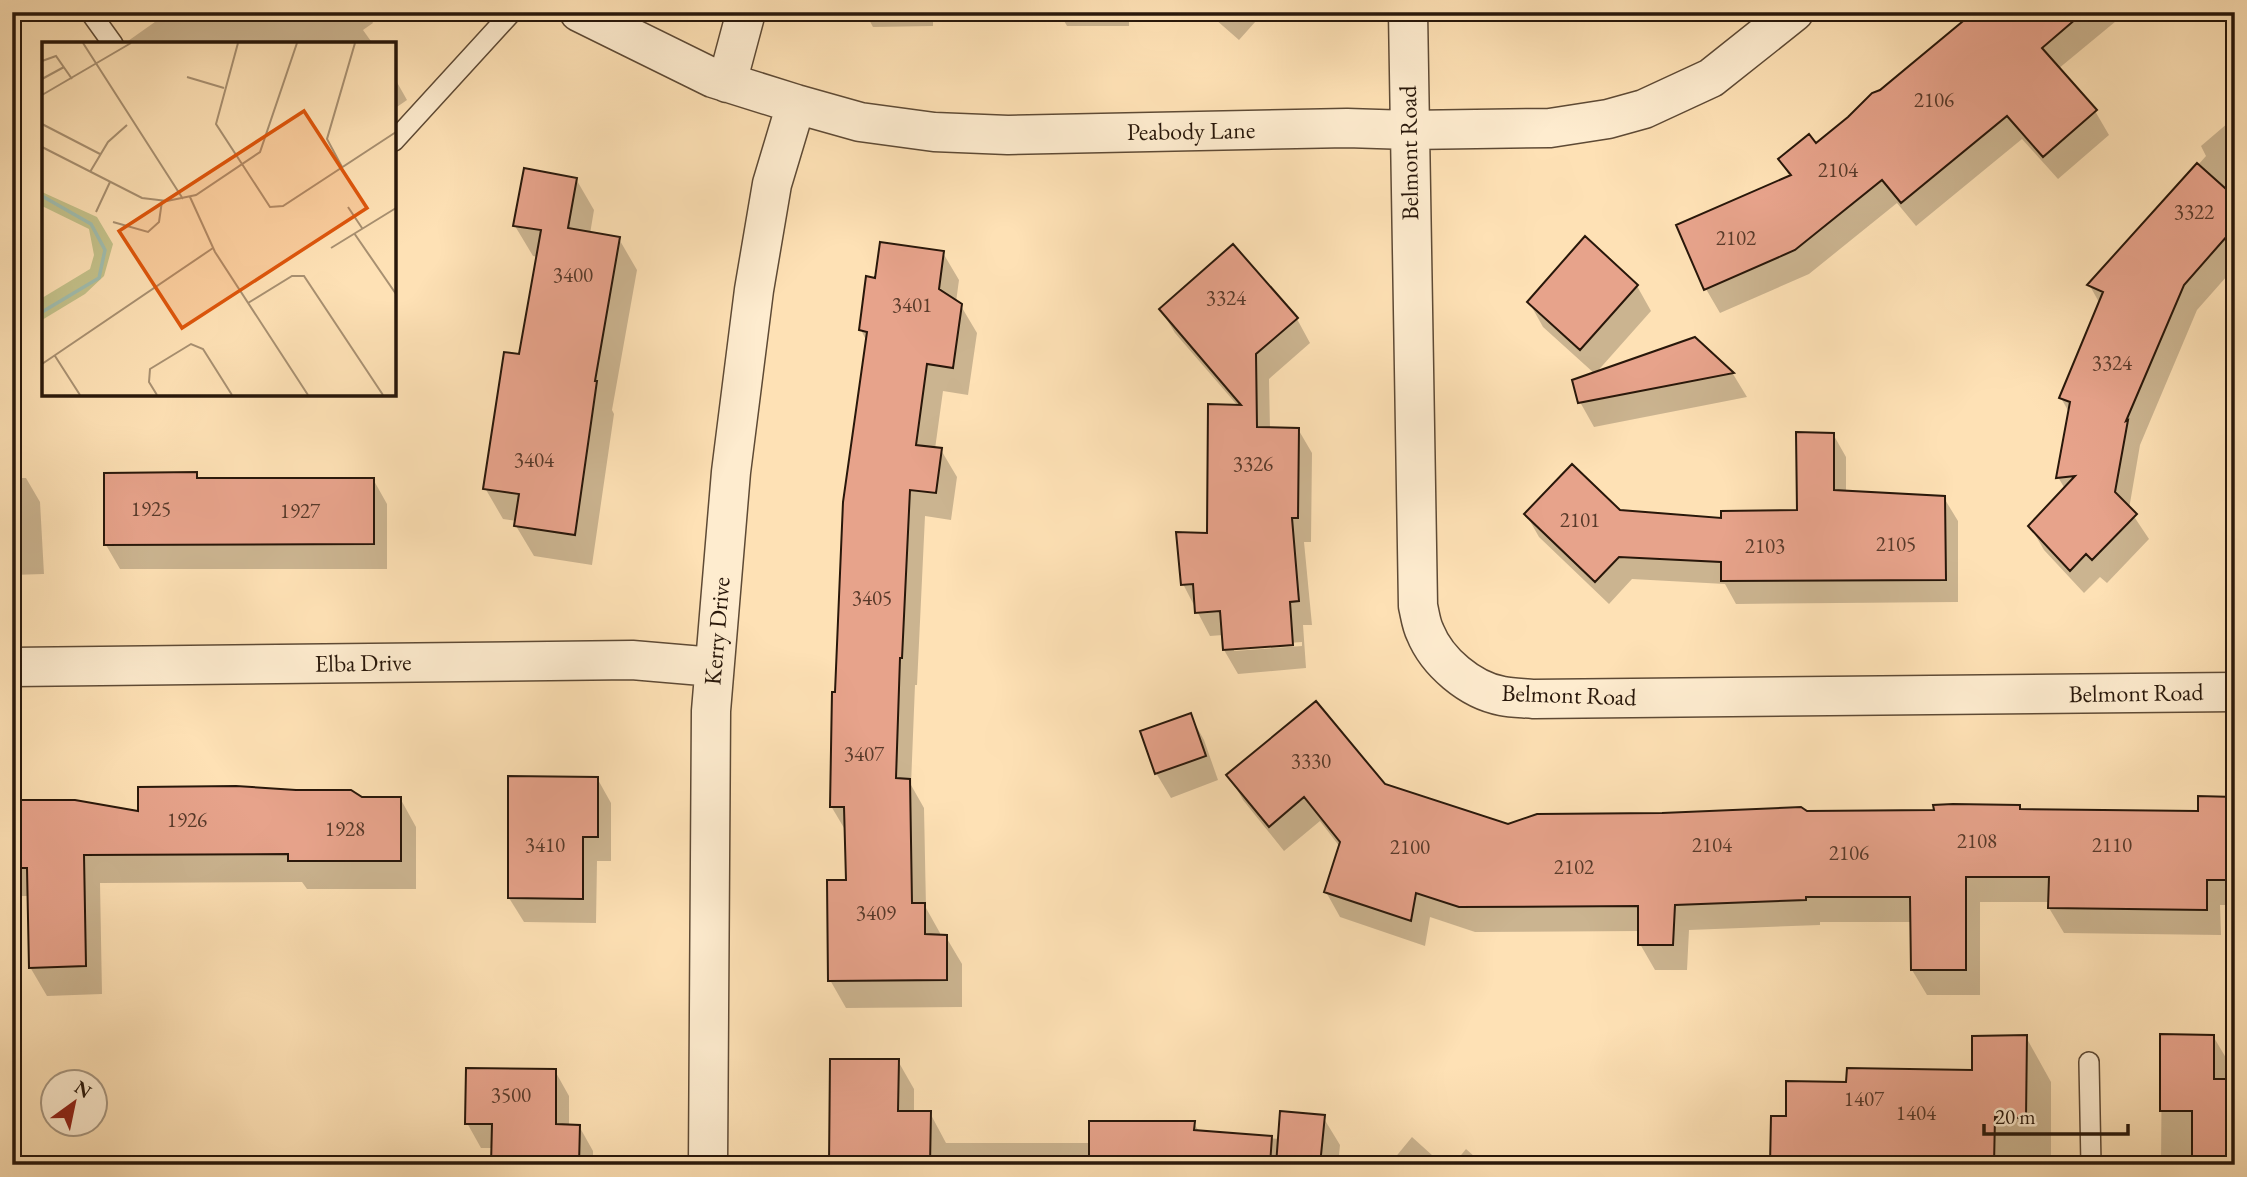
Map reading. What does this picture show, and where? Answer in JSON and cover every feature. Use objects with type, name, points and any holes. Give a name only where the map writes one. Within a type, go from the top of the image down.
[{"type":"street","name":"Peabody Lane","points":[[579,12],[713,78],[796,104],[860,122],[934,132],[984,134],[1347,128],[1550,128],[1608,120],[1644,109],[1711,78],[1794,12]]},
{"type":"street","points":[[727,83],[746,12]]},
{"type":"street","name":"Belmont Road","points":[[1408,12],[1418,606],[1425,632],[1439,657],[1457,674],[1485,691],[1501,696],[1534,699],[2235,692]]},
{"type":"street","name":"Kerry Drive","points":[[708,1165],[711,712],[714,667],[731,472],[754,290],[772,184],[796,104]]},
{"type":"street","name":"Elba Drive","points":[[12,667],[632,660],[714,667]]},
{"type":"lane","points":[[90,12],[112,42]]},
{"type":"lane","points":[[396,139],[512,12]]},
{"type":"lane","points":[[2089,1062],[2091,1165]]},
{"type":"building","points":[[1974,12],[2084,12],[2042,48],[2097,110],[2043,157],[2007,116],[1901,203],[1882,180],[1795,250],[1704,290],[1676,225],[1791,175],[1778,159],[1809,134],[1816,143],[1872,93],[1880,90]]},
{"type":"building","points":[[2197,163],[2235,197],[2235,227],[2184,285],[2126,421],[2128,420],[2115,492],[2137,514],[2092,560],[2086,554],[2070,571],[2028,526],[2075,476],[2056,478],[2070,402],[2059,398],[2103,292],[2087,285]]},
{"type":"building","points":[[524,168],[577,178],[568,228],[620,237],[595,381],[575,535],[514,526],[519,494],[483,489],[504,352],[519,354],[541,230],[513,226]]},
{"type":"building","points":[[1585,236],[1638,285],[1580,350],[1527,302]]},
{"type":"building","points":[[880,242],[944,251],[939,289],[962,304],[953,368],[927,364],[916,445],[942,448],[936,493],[910,490],[896,778],[910,779],[912,903],[925,903],[925,934],[947,935],[947,980],[828,981],[827,880],[846,880],[844,807],[830,807],[832,692],[835,692],[843,502],[867,332],[859,330],[866,276],[875,278]]},
{"type":"building","points":[[1233,244],[1298,318],[1256,354],[1257,427],[1299,428],[1298,518],[1292,518],[1299,601],[1290,602],[1293,645],[1223,650],[1220,611],[1195,613],[1193,584],[1181,585],[1176,532],[1207,533],[1208,404],[1241,405],[1159,309]]},
{"type":"building","points":[[1695,337],[1734,373],[1578,403],[1572,380]]},
{"type":"building","points":[[1796,432],[1834,433],[1834,490],[1945,496],[1946,580],[1721,581],[1721,562],[1619,557],[1595,582],[1524,514],[1572,464],[1620,510],[1721,518],[1721,511],[1797,510]]},
{"type":"building","points":[[197,472],[197,478],[374,478],[374,544],[104,545],[104,473]]},
{"type":"building","points":[[1316,701],[1385,784],[1508,824],[1537,814],[1662,813],[1801,807],[1807,811],[1934,810],[1933,805],[1953,804],[2020,805],[2020,809],[2198,811],[2198,796],[2235,797],[2235,880],[2207,880],[2207,910],[2048,908],[2049,877],[1966,877],[1966,970],[1911,970],[1910,897],[1806,897],[1806,900],[1675,905],[1673,945],[1638,945],[1638,906],[1459,907],[1416,893],[1411,921],[1324,892],[1340,842],[1304,797],[1269,827],[1226,775]]},
{"type":"building","points":[[1191,713],[1206,756],[1155,774],[1140,731]]},
{"type":"building","points":[[508,776],[598,777],[598,837],[583,837],[583,899],[508,898]]},
{"type":"building","points":[[236,786],[351,790],[362,797],[401,797],[401,861],[288,861],[288,854],[84,855],[86,966],[29,968],[27,868],[12,868],[12,800],[75,800],[138,811],[138,787]]},
{"type":"building","points":[[2160,1034],[2214,1035],[2214,1079],[2235,1079],[2235,1165],[2192,1165],[2192,1111],[2160,1111]]},
{"type":"building","points":[[2027,1035],[2026,1118],[1995,1117],[1994,1165],[1770,1165],[1771,1116],[1786,1116],[1786,1081],[1846,1082],[1847,1068],[1972,1070],[1972,1036]]},
{"type":"building","points":[[830,1059],[899,1059],[898,1111],[931,1111],[930,1165],[829,1165]]},
{"type":"building","points":[[466,1068],[556,1069],[556,1124],[580,1125],[579,1165],[491,1165],[492,1124],[465,1124]]},
{"type":"building","points":[[1280,1111],[1325,1115],[1320,1165],[1276,1165]]},
{"type":"building","points":[[1089,1121],[1195,1121],[1194,1130],[1272,1136],[1270,1165],[1089,1165]]}]
